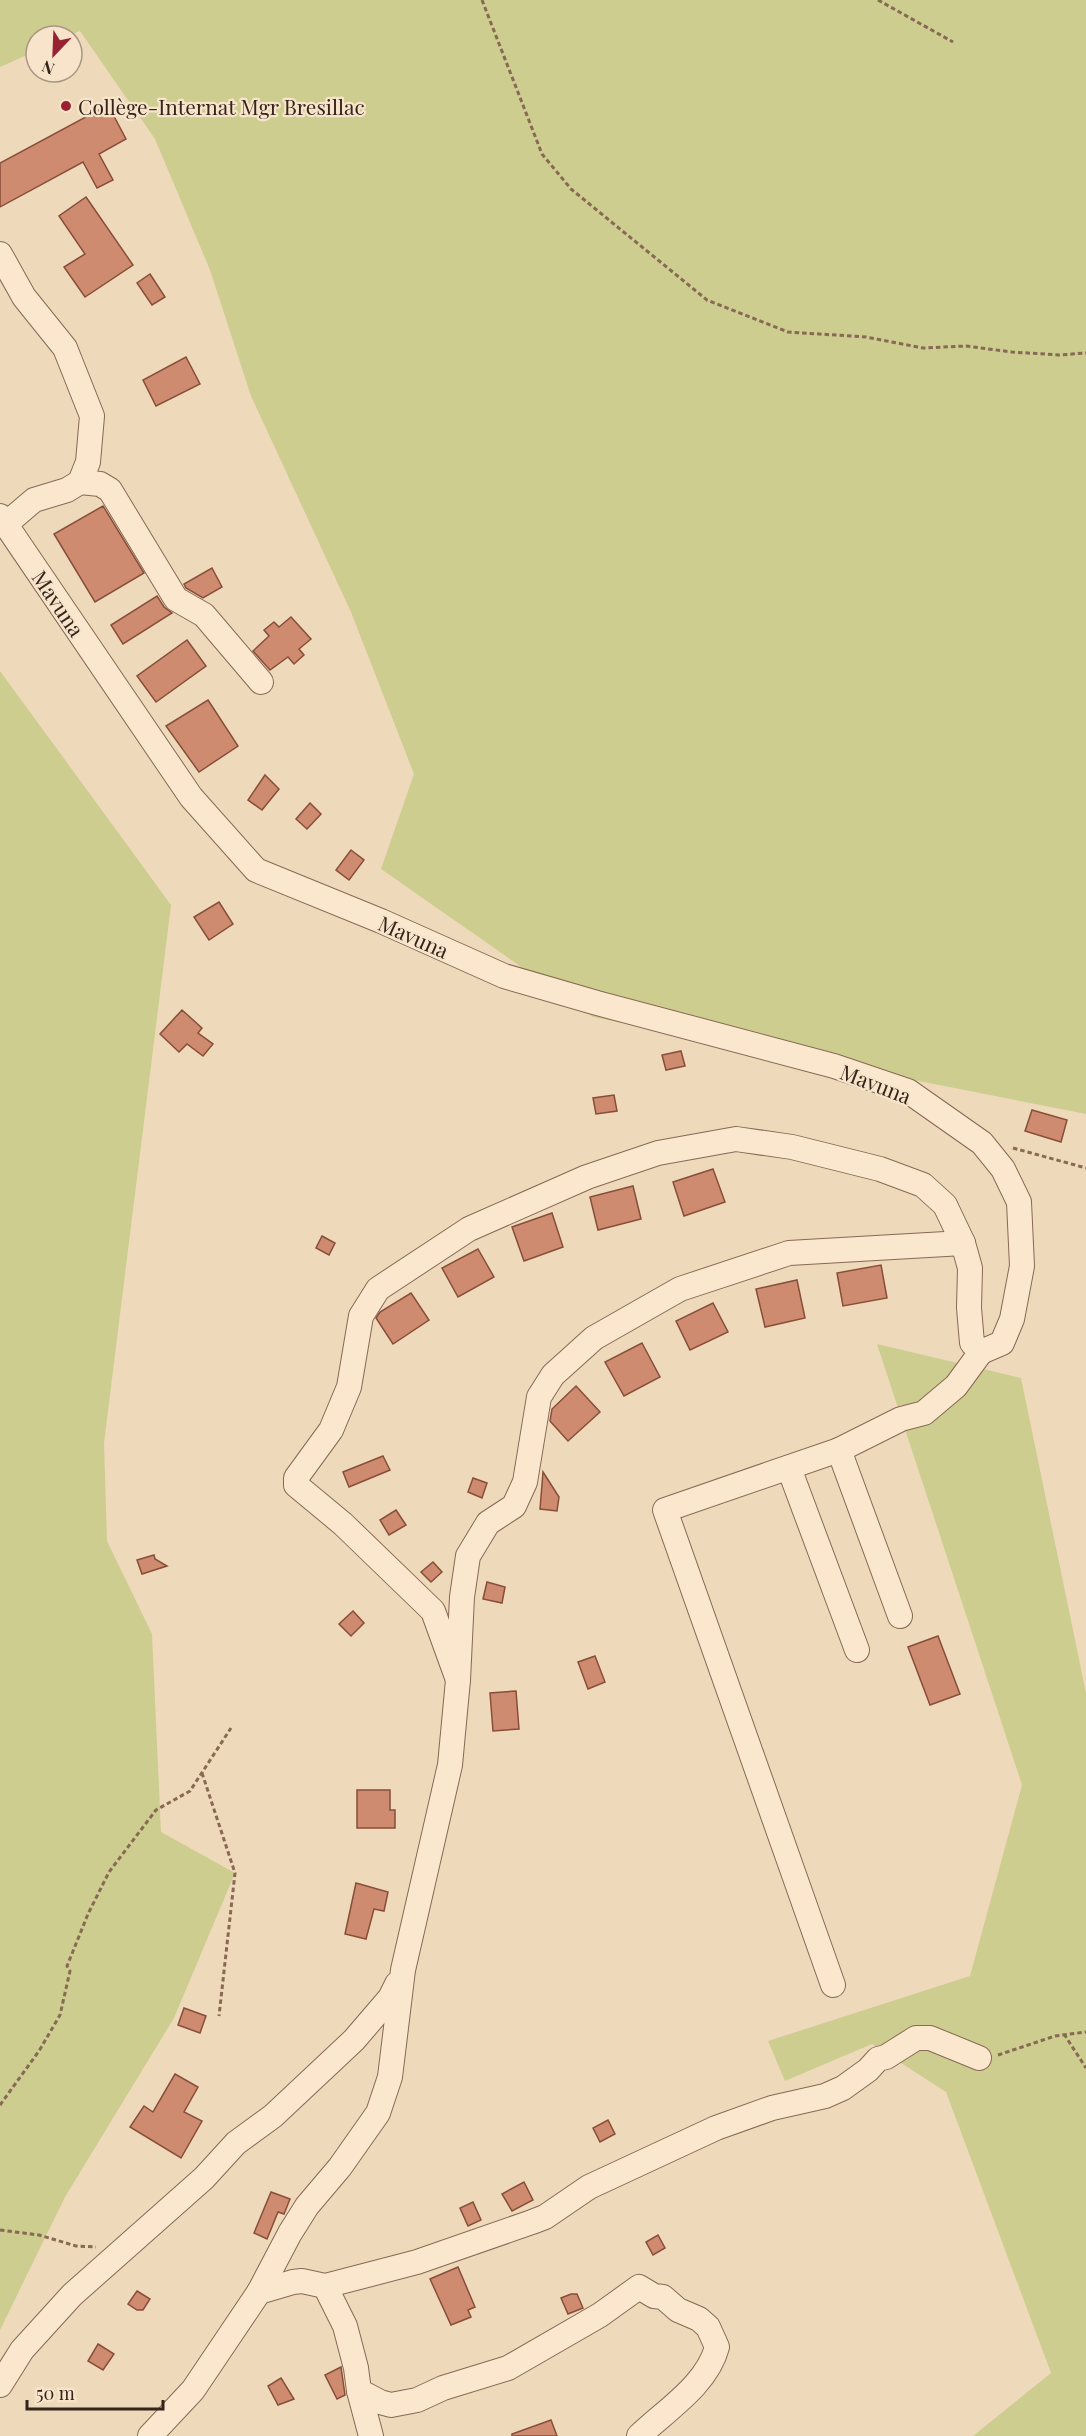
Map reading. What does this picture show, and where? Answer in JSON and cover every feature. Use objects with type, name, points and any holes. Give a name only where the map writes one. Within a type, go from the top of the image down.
[{"type":"street","points":[[0,254],[24,297],[65,348],[92,416],[88,462],[80,482],[67,490],[34,500],[3,520]]},
{"type":"street","points":[[80,482],[100,484],[110,490],[176,599],[204,615],[261,682]]},
{"type":"street","name":"Mavuna","points":[[3,520],[192,797],[256,870],[381,921],[504,976],[834,1066],[908,1091],[982,1143],[1004,1169],[1019,1202],[1022,1266],[1012,1319],[1002,1343],[981,1352]]},
{"type":"street","points":[[458,1680],[433,1611],[343,1524],[296,1485],[296,1478],[331,1430],[349,1387],[361,1316],[378,1289],[469,1229],[587,1177],[658,1153],[736,1139],[803,1150],[880,1169],[923,1185],[945,1205],[963,1243],[970,1268],[969,1308],[972,1343],[981,1352],[956,1386],[924,1413],[901,1419],[839,1450],[665,1509],[833,1986]]},
{"type":"street","points":[[150,2436],[193,2390],[259,2292],[307,2206],[340,2167],[378,2113],[390,2077],[403,1970],[450,1765],[458,1680],[462,1597],[468,1556],[488,1523],[514,1506],[525,1482],[539,1397],[553,1375],[594,1338],[680,1288],[789,1253],[963,1243]]},
{"type":"street","points":[[839,1450],[900,1616]]},
{"type":"street","points":[[789,1468],[857,1650]]},
{"type":"street","points":[[0,2385],[22,2350],[72,2295],[204,2178],[236,2143],[273,2116],[354,2040],[390,1998],[403,1970]]},
{"type":"street","points":[[259,2292],[302,2281],[325,2286],[417,2262],[545,2217],[589,2187],[716,2128],[772,2108],[825,2096],[843,2088],[868,2070],[878,2059],[886,2057],[916,2038],[930,2038],[979,2058]]},
{"type":"street","points":[[325,2286],[345,2326],[371,2436]]},
{"type":"street","points":[[359,2391],[391,2405],[417,2400],[443,2388],[508,2368],[600,2315],[636,2288],[641,2287],[654,2296],[663,2297],[678,2310],[699,2319],[708,2327],[717,2347],[711,2366],[696,2385],[639,2436]]},
{"type":"path","points":[[482,0],[542,154],[571,189],[707,300],[789,332],[866,337],[923,348],[966,346],[1059,355],[1086,353]]},
{"type":"path","points":[[878,0],[954,42]]},
{"type":"path","points":[[982,1143],[1019,1149],[1086,1168]]},
{"type":"path","points":[[0,2104],[39,2052],[60,2015],[70,1971],[67,1966],[88,1914],[109,1872],[156,1810],[190,1791],[231,1728]]},
{"type":"path","points":[[202,1773],[235,1874],[219,2016]]},
{"type":"path","points":[[979,2058],[999,2055],[1064,2034],[1086,2032]]},
{"type":"path","points":[[1064,2034],[1086,2068]]},
{"type":"path","points":[[0,2230],[39,2235],[76,2246],[125,2247]]},
{"type":"green space","points":[[0,0],[1086,0],[1086,1114],[593,1017],[381,869],[414,774],[351,612],[251,396],[210,270],[155,139],[84,37],[84,24],[24,24],[24,56],[0,67]]},
{"type":"green space","points":[[0,671],[171,905],[104,1443],[107,1541],[152,1634],[161,1832],[235,1873],[174,2018],[65,2197],[0,2330]]},
{"type":"green space","points":[[877,1344],[1021,1378],[1086,1693],[1086,2436],[973,2436],[1051,2373],[946,2092],[872,2044],[785,2081],[768,2041],[970,1976],[1022,1785]]},
{"type":"building","points":[[108,105],[126,139],[99,154],[113,180],[97,188],[83,162],[0,207],[0,163]]},
{"type":"building","points":[[86,197],[133,265],[85,297],[64,267],[85,254],[59,216]]},
{"type":"building","points":[[150,274],[165,297],[152,305],[137,283]]},
{"type":"building","points":[[186,357],[200,384],[156,406],[143,380]]},
{"type":"building","points":[[103,506],[144,573],[95,602],[54,534]]},
{"type":"building","points":[[212,568],[222,587],[203,598],[186,588],[184,584]]},
{"type":"building","points":[[157,596],[164,607],[172,613],[123,644],[111,625]]},
{"type":"building","points":[[291,617],[311,639],[299,649],[304,655],[294,664],[288,657],[270,670],[253,651],[269,636],[264,630],[274,622],[279,627]]},
{"type":"building","points":[[187,640],[206,666],[156,702],[137,676]]},
{"type":"building","points":[[208,700],[238,746],[199,772],[166,726]]},
{"type":"building","points":[[265,775],[279,789],[262,810],[248,800]]},
{"type":"building","points":[[310,803],[321,814],[307,829],[296,819]]},
{"type":"building","points":[[351,850],[364,860],[349,880],[336,870]]},
{"type":"building","points":[[219,902],[233,924],[209,940],[194,917]]},
{"type":"building","points":[[182,1010],[202,1028],[198,1033],[213,1044],[203,1056],[187,1044],[179,1052],[160,1034]]},
{"type":"building","points":[[681,1051],[685,1066],[666,1070],[662,1055]]},
{"type":"building","points":[[614,1095],[617,1111],[596,1114],[593,1098]]},
{"type":"building","points":[[1032,1110],[1067,1120],[1061,1142],[1025,1131]]},
{"type":"building","points":[[713,1169],[725,1202],[684,1216],[673,1182]]},
{"type":"building","points":[[633,1186],[641,1219],[598,1230],[590,1197]]},
{"type":"building","points":[[552,1213],[563,1247],[524,1261],[512,1227]]},
{"type":"building","points":[[322,1236],[335,1243],[329,1255],[316,1248]]},
{"type":"building","points":[[478,1249],[494,1277],[458,1297],[442,1268]]},
{"type":"building","points":[[881,1265],[887,1298],[843,1306],[837,1273]]},
{"type":"building","points":[[797,1280],[805,1318],[765,1327],[756,1289]]},
{"type":"building","points":[[411,1293],[429,1320],[393,1344],[376,1318],[380,1312]]},
{"type":"building","points":[[713,1303],[728,1332],[690,1350],[676,1321]]},
{"type":"building","points":[[642,1343],[660,1377],[624,1396],[605,1362]]},
{"type":"building","points":[[576,1386],[600,1412],[568,1441],[550,1421],[552,1409]]},
{"type":"building","points":[[383,1456],[390,1470],[349,1487],[343,1472]]},
{"type":"building","points":[[543,1472],[559,1497],[557,1511],[540,1509]]},
{"type":"building","points":[[473,1478],[487,1483],[482,1498],[468,1492]]},
{"type":"building","points":[[396,1510],[406,1525],[389,1535],[380,1520]]},
{"type":"building","points":[[154,1555],[155,1559],[167,1566],[142,1574],[137,1560]]},
{"type":"building","points":[[433,1562],[442,1572],[431,1582],[421,1572]]},
{"type":"building","points":[[487,1582],[505,1587],[502,1603],[483,1599]]},
{"type":"building","points":[[353,1611],[364,1623],[351,1636],[339,1624]]},
{"type":"building","points":[[938,1636],[960,1694],[930,1705],[908,1647]]},
{"type":"building","points":[[595,1656],[605,1682],[588,1689],[578,1662]]},
{"type":"building","points":[[516,1691],[519,1729],[493,1731],[490,1693]]},
{"type":"building","points":[[357,1790],[390,1790],[390,1810],[395,1810],[395,1828],[357,1828]]},
{"type":"building","points":[[356,1883],[388,1892],[384,1911],[374,1909],[366,1939],[345,1934]]},
{"type":"building","points":[[184,2008],[206,2016],[200,2033],[178,2025]]},
{"type":"building","points":[[175,2074],[198,2087],[184,2112],[202,2121],[181,2158],[130,2127],[144,2106],[153,2112]]},
{"type":"building","points":[[608,2120],[615,2134],[600,2142],[593,2128]]},
{"type":"building","points":[[524,2182],[533,2200],[512,2211],[502,2194]]},
{"type":"building","points":[[271,2192],[290,2199],[284,2214],[278,2212],[267,2239],[254,2233]]},
{"type":"building","points":[[473,2202],[481,2220],[468,2226],[460,2208]]},
{"type":"building","points":[[658,2235],[665,2248],[653,2255],[646,2242]]},
{"type":"building","points":[[458,2267],[475,2307],[468,2310],[471,2317],[451,2325],[430,2279]]},
{"type":"building","points":[[137,2291],[150,2299],[143,2310],[137,2310],[128,2304]]},
{"type":"building","points":[[577,2294],[583,2308],[568,2314],[561,2298]]},
{"type":"building","points":[[98,2344],[114,2354],[103,2370],[88,2361]]},
{"type":"building","points":[[341,2367],[345,2395],[337,2399],[325,2375]]},
{"type":"building","points":[[281,2378],[294,2399],[278,2405],[268,2386]]},
{"type":"building","points":[[551,2420],[557,2436],[512,2436],[512,2434]]},
{"type":"place","name":"Collège-Internat Mgr Bresillac","points":[[66,106]]}]
